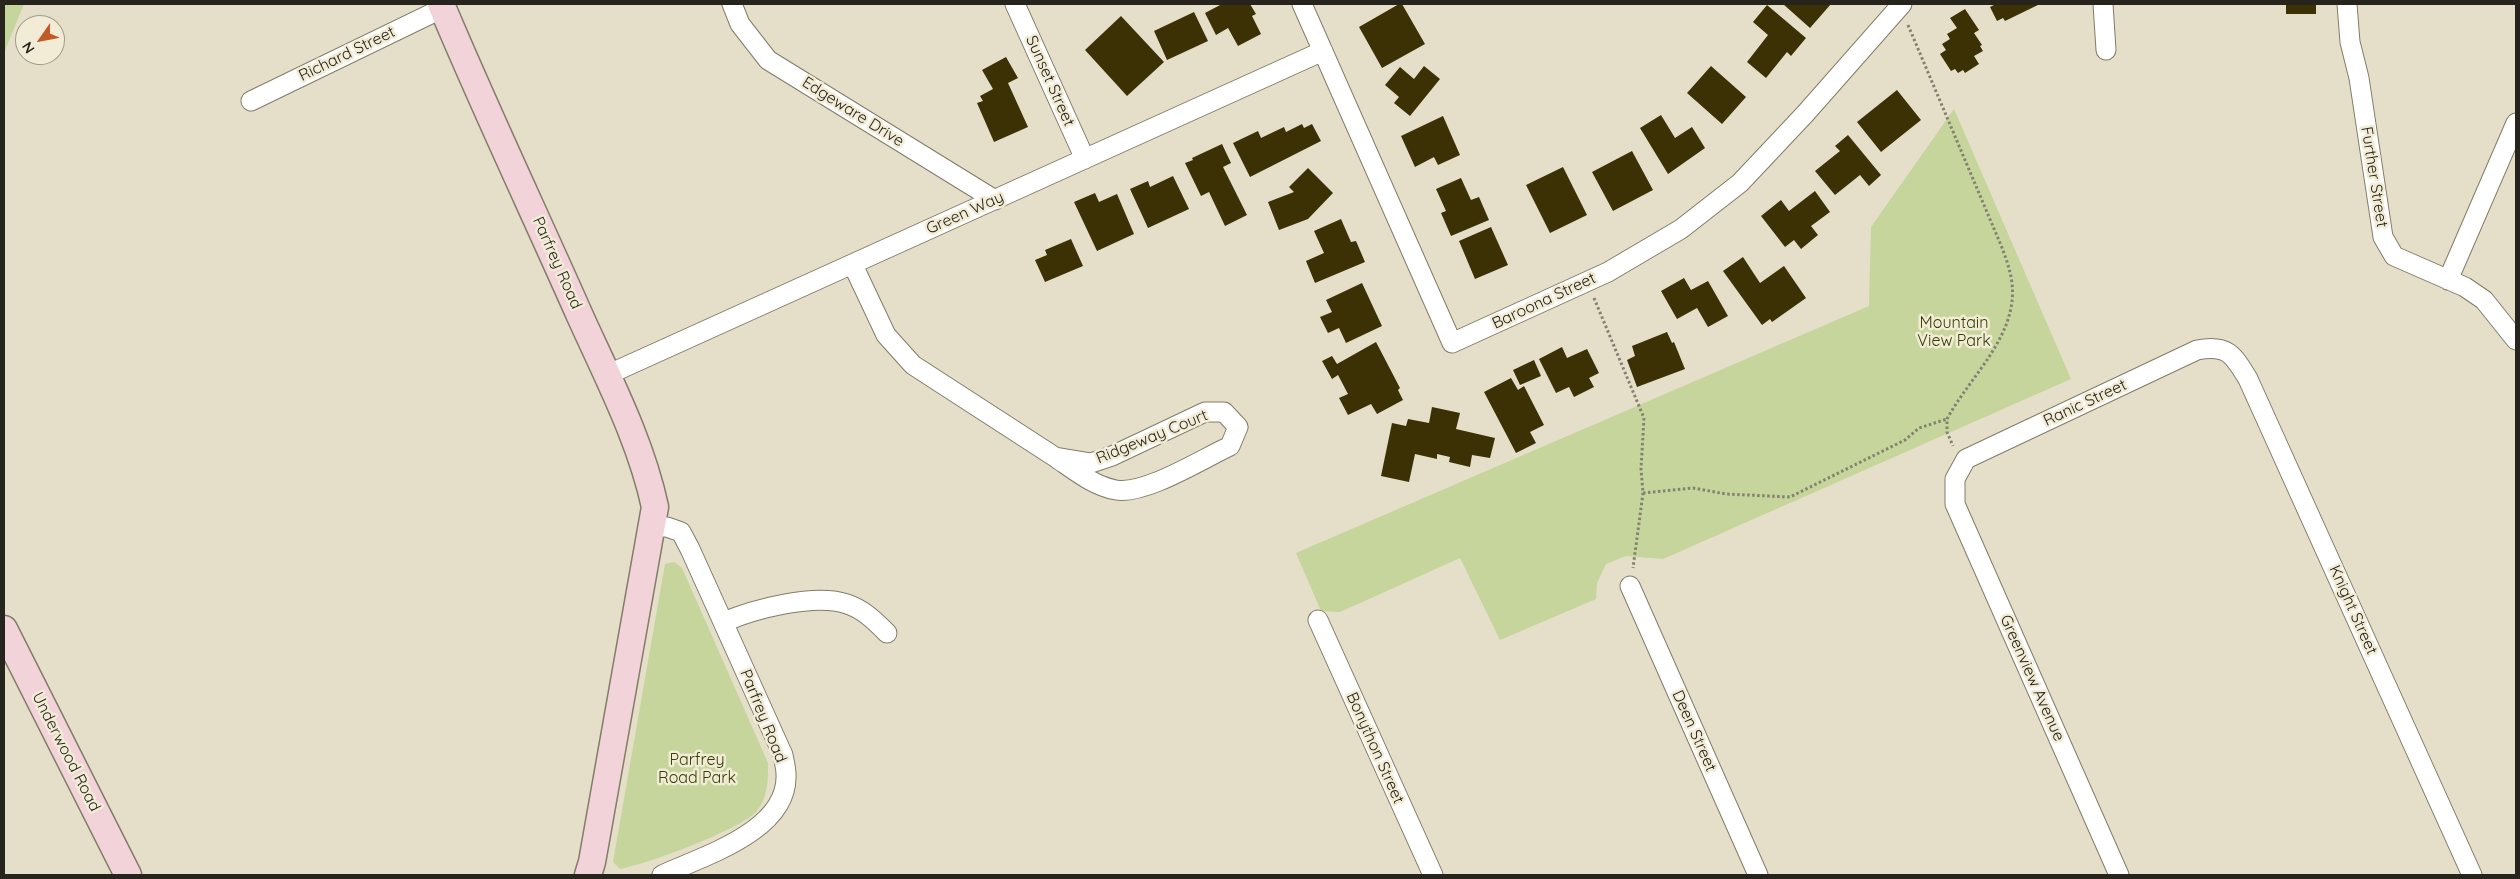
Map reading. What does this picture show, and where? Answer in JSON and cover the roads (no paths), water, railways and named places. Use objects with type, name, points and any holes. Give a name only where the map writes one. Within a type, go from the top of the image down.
[{"type":"main road","name":"Parfrey Road","points":[[442,6],[607,375],[650,483],[655,507],[592,862],[588,875]]},
{"type":"main road","name":"Underwood Road","points":[[4,629],[128,875]]},
{"type":"street","name":"Edgeware Drive","points":[[732,4],[740,24],[768,60],[995,200]]},
{"type":"street","name":"Sunset Street","points":[[1015,4],[1085,159]]},
{"type":"street","name":"Baroona Street","points":[[1302,4],[1452,343],[1608,272],[1681,229],[1740,183],[1805,114],[1901,5]]},
{"type":"street","points":[[2103,4],[2106,50]]},
{"type":"street","name":"Further Street","points":[[2347,4],[2350,42],[2358,78],[2383,238],[2394,256],[2465,287],[2484,300],[2516,340]]},
{"type":"street","name":"Richard Street","points":[[251,100],[442,6]]},
{"type":"street","name":"Green Way","points":[[607,375],[1323,51]]},
{"type":"street","points":[[2448,280],[2516,123]]},
{"type":"street","name":"Ridgeway Court","points":[[853,264],[886,335],[913,364],[1094,482],[1116,490],[1143,488],[1230,446],[1238,426],[1224,412],[1204,412],[1112,456],[1091,462],[1055,456]]},
{"type":"street","name":"Ranic Street","points":[[1955,479],[1966,460],[2197,350],[2214,347],[2226,350]]},
{"type":"street","name":"Knight Street","points":[[2226,350],[2248,379],[2472,875]]},
{"type":"street","name":"Greenview Avenue","points":[[1955,479],[1955,504],[2119,875]]},
{"type":"street","name":"Parfrey Road","points":[[650,528],[667,527],[681,532],[724,622],[782,755],[786,775],[781,797],[770,816],[749,834],[662,875]]},
{"type":"street","name":"Deen Street","points":[[1630,586],[1758,875]]},
{"type":"street","points":[[724,622],[765,607],[822,600],[846,603],[868,615],[887,632]]},
{"type":"street","name":"Bonython Street","points":[[1318,620],[1432,875]]},
{"type":"park label","name":"Mountain View Park","points":[[1954,332]]},
{"type":"park label","name":"Parfrey Road Park","points":[[697,769]]}]
